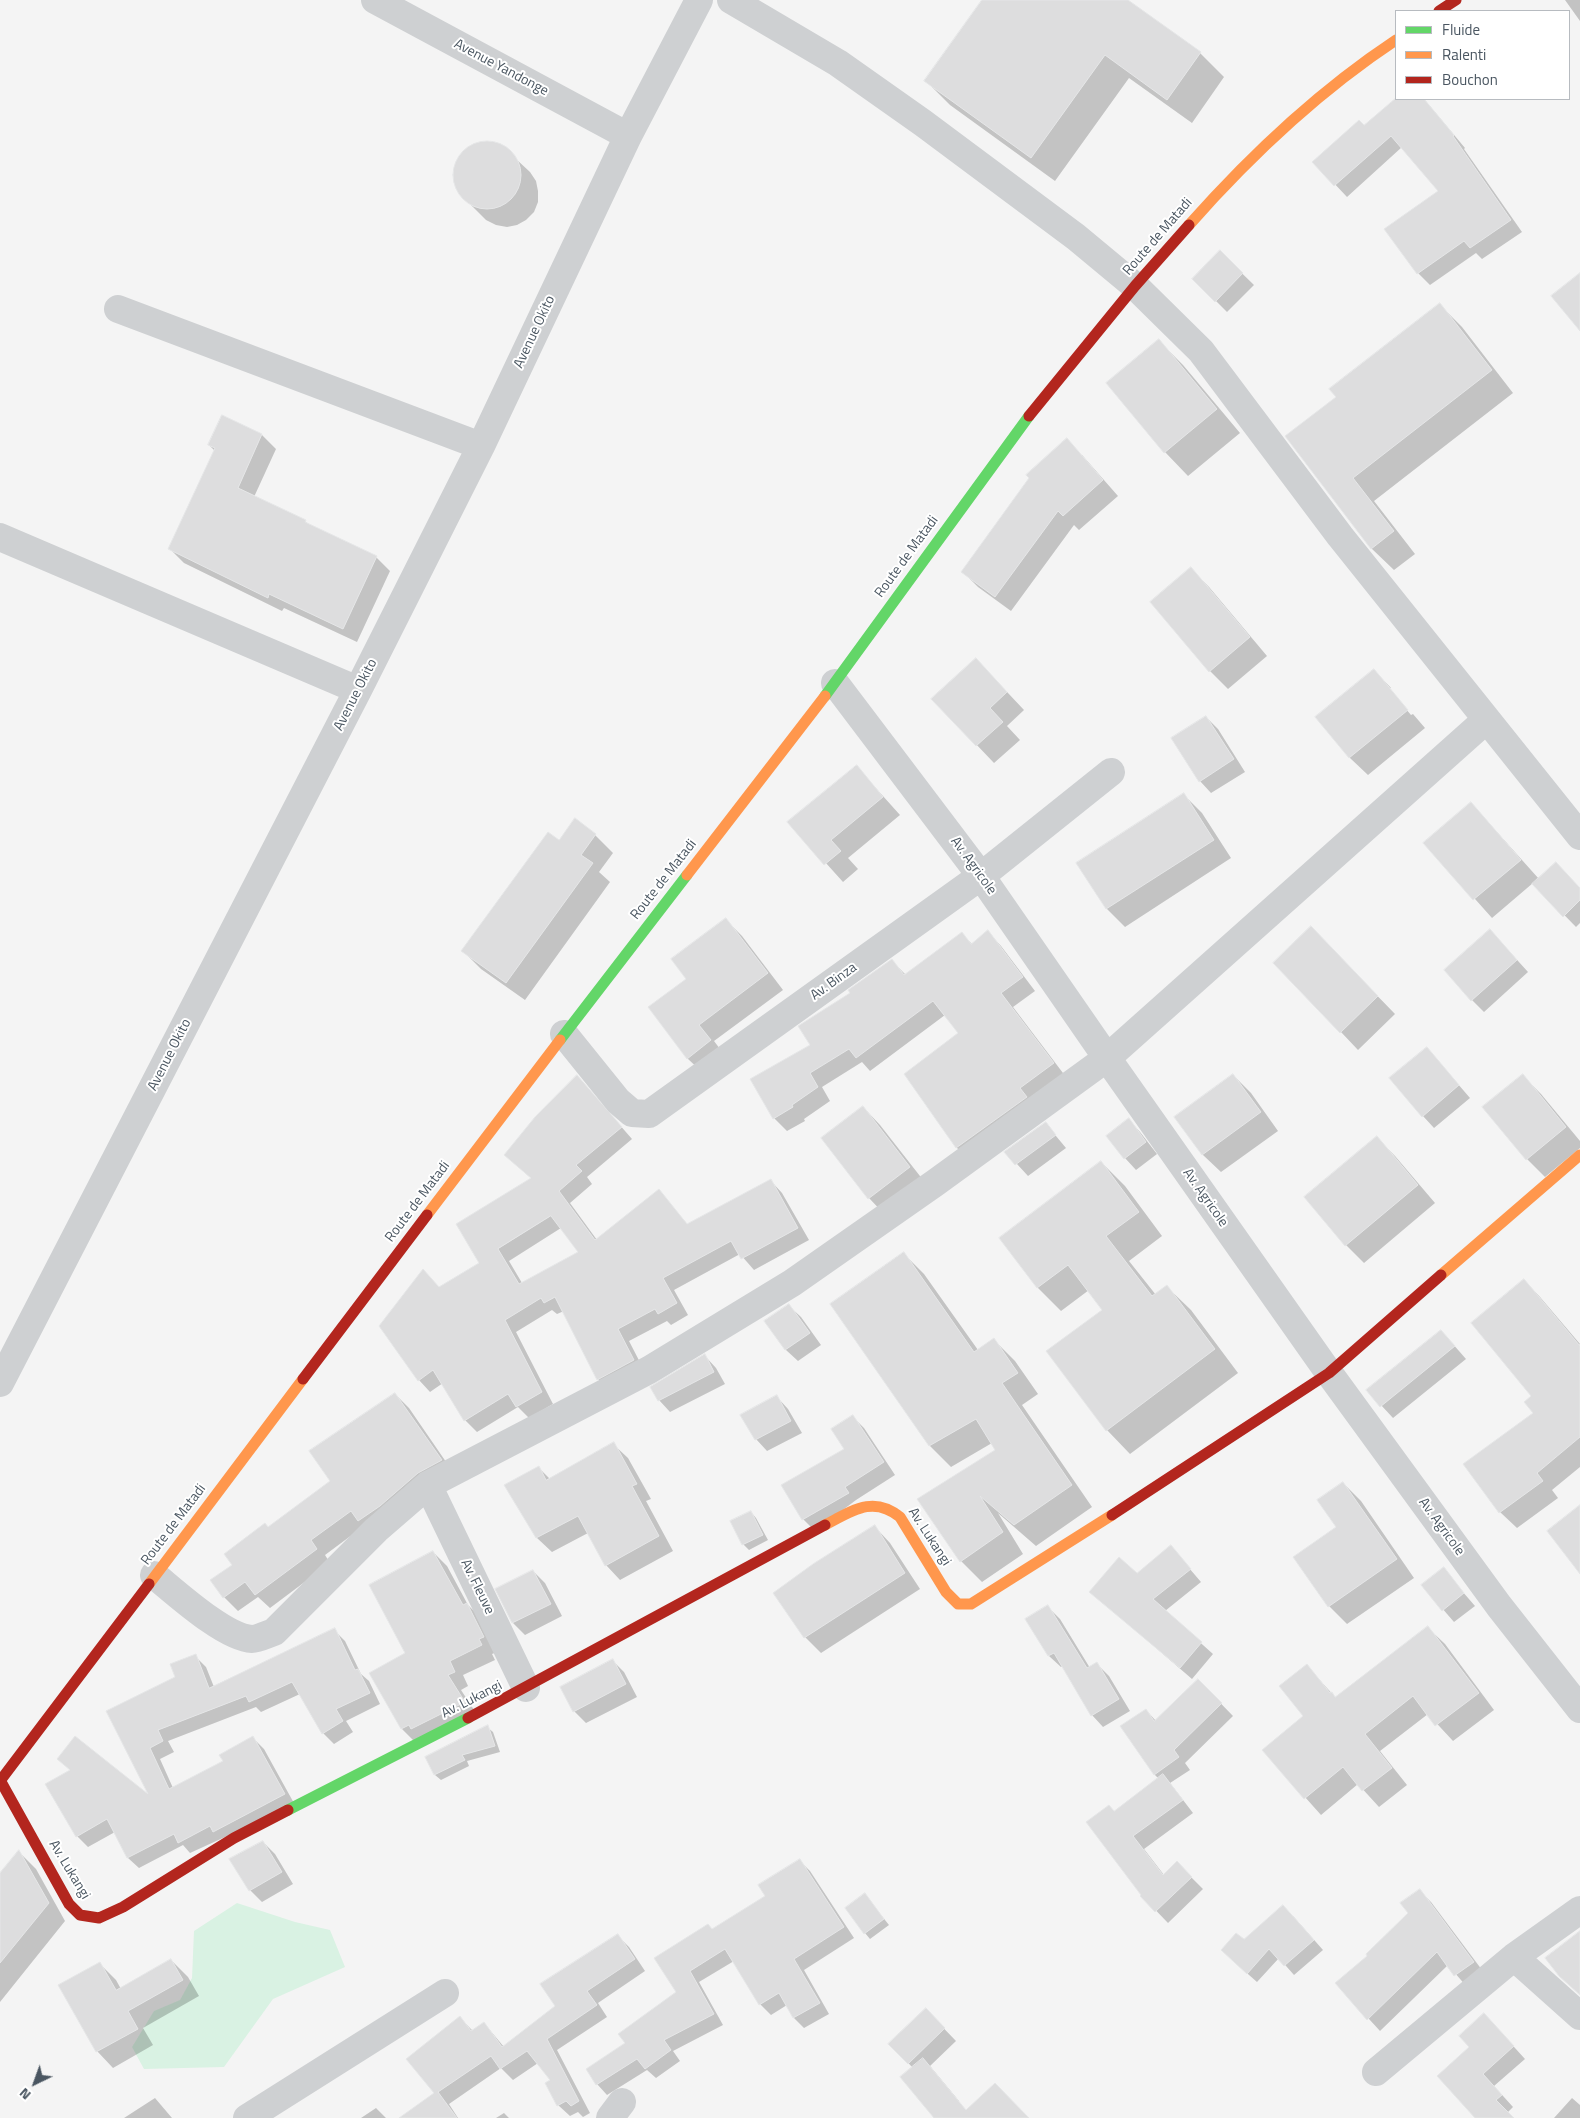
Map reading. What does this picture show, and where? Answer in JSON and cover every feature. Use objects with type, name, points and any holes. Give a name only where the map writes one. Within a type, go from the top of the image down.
[{"type":"main road","points":[[1441,10],[1456,0]]},
{"type":"main road","name":"Route de Matadi","points":[[0,1780],[564,1034],[835,683],[1021,426],[1135,286],[1216,194],[1303,111],[1355,67],[1395,41]]},
{"type":"main road","points":[[1329,1373],[1580,1154]]},
{"type":"main road","name":"Av. Lukangi","points":[[0,1780],[69,1904],[80,1915],[98,1918],[123,1907],[234,1838],[526,1688],[855,1509],[879,1504],[890,1508],[900,1517],[946,1592],[958,1604],[971,1604],[1151,1490],[1329,1373]]},
{"type":"street","name":"Avenue Yandonge","points":[[375,0],[628,136]]},
{"type":"street","name":"Avenue Okito","points":[[0,1383],[482,446],[628,136],[699,0]]},
{"type":"street","points":[[731,0],[838,63],[924,123],[1076,237],[1135,286],[1201,351],[1340,536],[1580,836]]},
{"type":"street","points":[[118,309],[482,446]]},
{"type":"street","points":[[0,537],[358,690]]},
{"type":"street","name":"Av. Agricole","points":[[835,683],[981,876],[1329,1373],[1499,1606],[1580,1709]]},
{"type":"street","points":[[154,1575],[206,1616],[234,1634],[252,1639],[274,1632],[376,1530],[428,1485],[649,1370],[792,1283],[935,1183],[1107,1058],[1486,720]]},
{"type":"street","name":"Av. Binza","points":[[564,1034],[618,1101],[632,1112],[649,1114],[981,876],[1111,772]]},
{"type":"street","name":"Av. Fleuve","points":[[428,1485],[526,1688]]},
{"type":"street","points":[[1376,2072],[1514,1957],[1580,1910]]},
{"type":"street","points":[[1514,1957],[1580,2016]]},
{"type":"street","points":[[247,2118],[445,1994]]},
{"type":"green space","points":[[237,1903],[295,1922],[330,1930],[345,1967],[273,1999],[224,2067],[144,2069],[132,2047],[154,2011],[180,2000],[192,1978],[194,1931]]},
{"type":"building","points":[[982,0],[1128,0],[1201,52],[1167,100],[1105,55],[1031,158],[924,81]]},
{"type":"building","points":[[1395,99],[1425,100],[1454,135],[1511,220],[1470,248],[1464,241],[1417,274],[1384,229],[1438,191],[1391,136],[1334,186],[1312,162],[1359,120],[1364,125]]},
{"type":"building","points":[[487,141],[500,144],[511,151],[518,162],[521,175],[518,188],[511,199],[500,206],[487,209],[474,206],[463,199],[456,188],[453,175],[456,162],[463,151],[474,144]]},
{"type":"building","points":[[1220,250],[1243,273],[1215,302],[1192,279]]},
{"type":"building","points":[[1580,273],[1580,331],[1551,296]]},
{"type":"building","points":[[1440,303],[1492,370],[1353,478],[1394,531],[1371,549],[1285,436],[1336,397],[1329,389]]},
{"type":"building","points":[[1159,339],[1217,409],[1164,453],[1106,383]]},
{"type":"building","points":[[222,415],[262,434],[238,488],[377,556],[343,629],[269,594],[268,598],[168,549],[215,448],[208,445]]},
{"type":"building","points":[[1067,438],[1103,480],[1063,516],[1058,511],[995,597],[961,572],[1029,478],[1026,475]]},
{"type":"building","points":[[1191,567],[1250,637],[1209,672],[1150,602]]},
{"type":"building","points":[[976,658],[1007,692],[990,708],[1003,722],[976,746],[931,699]]},
{"type":"building","points":[[1374,669],[1408,710],[1349,758],[1315,717]]},
{"type":"building","points":[[1206,716],[1234,759],[1199,782],[1171,738]]},
{"type":"building","points":[[857,765],[883,797],[831,840],[841,851],[824,865],[787,822]]},
{"type":"building","points":[[1184,793],[1214,840],[1106,909],[1076,863]]},
{"type":"building","points":[[1471,802],[1521,860],[1473,900],[1423,843]]},
{"type":"building","points":[[575,818],[596,834],[581,855],[593,863],[506,983],[461,951],[548,832],[559,840]]},
{"type":"building","points":[[1556,862],[1580,888],[1580,900],[1563,917],[1532,884]]},
{"type":"building","points":[[726,918],[768,973],[699,1025],[711,1040],[687,1059],[648,1007],[686,979],[671,959]]},
{"type":"building","points":[[1311,926],[1378,996],[1340,1033],[1273,963]]},
{"type":"building","points":[[1490,929],[1517,960],[1471,1001],[1444,970]]},
{"type":"building","points":[[988,930],[1023,977],[1001,993],[1054,1063],[1020,1088],[1027,1097],[956,1148],[904,1074],[958,1033],[933,1001],[856,1058],[849,1049],[810,1073],[818,1087],[792,1105],[793,1107],[773,1119],[750,1079],[810,1045],[798,1026],[850,993],[848,990],[892,959],[904,975],[962,932],[971,944]]},
{"type":"building","points":[[1427,1047],[1459,1085],[1422,1117],[1389,1078]]},
{"type":"building","points":[[1233,1074],[1261,1112],[1202,1155],[1174,1117]]},
{"type":"building","points":[[1523,1074],[1566,1127],[1526,1160],[1482,1107]]},
{"type":"building","points":[[577,1075],[622,1127],[576,1165],[582,1171],[559,1191],[595,1240],[659,1189],[687,1224],[771,1179],[798,1228],[741,1259],[731,1241],[663,1278],[677,1303],[658,1314],[655,1309],[618,1329],[634,1360],[597,1380],[555,1297],[544,1303],[541,1298],[505,1320],[542,1392],[516,1407],[508,1394],[464,1421],[433,1370],[418,1381],[379,1326],[423,1269],[439,1287],[479,1263],[456,1224],[531,1178],[504,1155],[535,1117]],"holes":[[[551,1216],[578,1252],[519,1284],[498,1249]]]},
{"type":"building","points":[[863,1106],[910,1167],[868,1199],[821,1138]]},
{"type":"building","points":[[1129,1118],[1146,1142],[1124,1159],[1106,1136]]},
{"type":"building","points":[[1046,1122],[1056,1135],[1015,1165],[1004,1152]]},
{"type":"building","points":[[1377,1136],[1418,1185],[1345,1246],[1304,1197]]},
{"type":"building","points":[[1101,1161],[1139,1212],[1106,1236],[1152,1296],[1167,1285],[1215,1349],[1106,1431],[1046,1351],[1102,1310],[1068,1265],[1037,1288],[999,1238]]},
{"type":"building","points":[[904,1252],[974,1352],[994,1338],[1018,1373],[1002,1383],[1072,1485],[1014,1525],[980,1496],[1003,1532],[960,1562],[917,1499],[995,1450],[976,1419],[929,1446],[830,1304]]},
{"type":"building","points":[[1524,1279],[1580,1346],[1580,1437],[1537,1473],[1543,1481],[1499,1513],[1463,1464],[1533,1413],[1524,1402],[1531,1396],[1471,1323]]},
{"type":"building","points":[[789,1304],[810,1333],[785,1350],[764,1321]]},
{"type":"building","points":[[1441,1330],[1455,1346],[1380,1407],[1366,1390]]},
{"type":"building","points":[[705,1354],[714,1372],[658,1401],[650,1387]]},
{"type":"building","points":[[395,1393],[442,1460],[418,1473],[380,1506],[358,1521],[351,1511],[311,1540],[317,1549],[255,1595],[245,1582],[223,1598],[210,1580],[232,1565],[224,1554],[265,1523],[268,1527],[330,1481],[309,1451]]},
{"type":"building","points":[[777,1395],[791,1421],[755,1440],[740,1415]]},
{"type":"building","points":[[853,1415],[884,1462],[845,1487],[849,1493],[802,1520],[781,1485],[844,1449],[831,1429]]},
{"type":"building","points":[[614,1442],[637,1484],[632,1486],[659,1536],[605,1566],[578,1516],[536,1538],[504,1485],[539,1466],[546,1480]]},
{"type":"building","points":[[1343,1482],[1397,1559],[1328,1607],[1293,1557],[1336,1527],[1317,1500]]},
{"type":"building","points":[[1580,1505],[1580,1574],[1547,1531]]},
{"type":"building","points":[[751,1511],[763,1535],[742,1545],[730,1521]]},
{"type":"building","points":[[875,1525],[905,1573],[804,1638],[773,1593],[813,1564]]},
{"type":"building","points":[[1171,1545],[1191,1569],[1153,1599],[1202,1642],[1180,1668],[1089,1592],[1119,1557],[1137,1573]]},
{"type":"building","points":[[433,1551],[463,1605],[467,1603],[484,1637],[479,1639],[482,1645],[450,1661],[455,1672],[448,1675],[465,1702],[411,1729],[409,1725],[401,1729],[369,1673],[405,1653],[369,1585]]},
{"type":"building","points":[[1444,1567],[1464,1593],[1442,1611],[1421,1585]]},
{"type":"building","points":[[533,1570],[551,1604],[512,1623],[495,1589]]},
{"type":"building","points":[[1048,1605],[1087,1668],[1097,1662],[1119,1699],[1091,1716],[1054,1653],[1048,1656],[1025,1619]]},
{"type":"building","points":[[1428,1626],[1479,1693],[1435,1726],[1413,1696],[1365,1734],[1392,1768],[1362,1791],[1343,1767],[1304,1799],[1262,1750],[1303,1716],[1279,1686],[1307,1664],[1335,1697]]},
{"type":"building","points":[[335,1628],[355,1670],[358,1669],[370,1693],[336,1709],[343,1721],[322,1734],[292,1682],[249,1702],[246,1696],[158,1730],[163,1741],[150,1748],[169,1789],[223,1761],[219,1755],[253,1736],[285,1794],[213,1832],[210,1826],[178,1843],[174,1834],[127,1858],[107,1819],[76,1837],[45,1784],[70,1770],[57,1759],[75,1736],[148,1794],[106,1711],[175,1677],[170,1664],[196,1654],[209,1688]]},
{"type":"building","points":[[613,1659],[626,1684],[573,1712],[560,1687]]},
{"type":"building","points":[[1198,1679],[1222,1703],[1174,1750],[1179,1757],[1154,1775],[1120,1726],[1146,1709],[1154,1721]]},
{"type":"building","points":[[488,1725],[495,1746],[462,1755],[465,1760],[434,1775],[425,1757]]},
{"type":"building","points":[[1163,1774],[1183,1800],[1133,1836],[1163,1875],[1177,1861],[1192,1877],[1155,1912],[1140,1896],[1086,1822],[1109,1805],[1114,1811]]},
{"type":"building","points":[[263,1841],[282,1872],[249,1891],[229,1859]]},
{"type":"building","points":[[19,1850],[49,1903],[0,1963],[0,1873]]},
{"type":"building","points":[[800,1859],[844,1927],[794,1959],[820,2003],[793,2018],[779,1993],[759,2005],[725,1949],[690,1971],[714,2014],[664,2040],[671,2050],[645,2069],[637,2059],[596,2085],[586,2069],[625,2043],[618,2034],[676,1992],[654,1958],[708,1924],[712,1929],[765,1896],[758,1885]]},
{"type":"building","points":[[1420,1889],[1474,1962],[1454,1976],[1437,1952],[1367,2020],[1335,1983],[1367,1956],[1366,1954],[1408,1913],[1400,1903]]},
{"type":"building","points":[[865,1893],[884,1919],[864,1934],[845,1908]]},
{"type":"building","points":[[1283,1905],[1314,1940],[1284,1966],[1269,1949],[1247,1974],[1221,1950],[1236,1933],[1244,1939]]},
{"type":"building","points":[[1580,1931],[1580,1995],[1559,1976],[1545,1958]]},
{"type":"building","points":[[618,1934],[635,1959],[587,1991],[597,2005],[547,2039],[579,2101],[571,2106],[566,2101],[557,2106],[545,2083],[550,2080],[527,2051],[500,2069],[491,2056],[438,2092],[457,2118],[399,2118],[434,2093],[406,2059],[460,2016],[471,2031],[484,2022],[502,2047],[555,2006],[540,1984]]},
{"type":"building","points":[[171,1959],[183,1980],[128,2011],[138,2029],[96,2052],[58,1985],[100,1962],[116,1990]]},
{"type":"building","points":[[926,2008],[945,2028],[908,2064],[888,2044]]},
{"type":"building","points":[[1484,2013],[1514,2046],[1483,2074],[1502,2095],[1496,2100],[1514,2118],[1475,2118],[1437,2076],[1469,2047],[1459,2036]]},
{"type":"building","points":[[923,2058],[966,2110],[995,2083],[1029,2118],[934,2118],[900,2077]]},
{"type":"traffic: fast","points":[[825,696],[1029,416]]},
{"type":"traffic: fast","points":[[560,1040],[687,875]]},
{"type":"traffic: fast","points":[[288,1810],[468,1718]]},
{"type":"traffic: slow","points":[[1189,225],[1236,174],[1286,126],[1340,81],[1395,41]]},
{"type":"traffic: slow","points":[[687,875],[825,696]]},
{"type":"traffic: slow","points":[[427,1215],[560,1040]]},
{"type":"traffic: slow","points":[[1441,1275],[1580,1155]]},
{"type":"traffic: slow","points":[[149,1584],[303,1379]]},
{"type":"traffic: slow","points":[[825,1525],[862,1508],[872,1506],[890,1510],[900,1517],[946,1592],[958,1604],[971,1604],[1112,1515]]},
{"type":"traffic: jam","points":[[1441,10],[1456,0]]},
{"type":"traffic: jam","points":[[1029,416],[1135,286],[1189,225]]},
{"type":"traffic: jam","points":[[303,1379],[427,1215]]},
{"type":"traffic: jam","points":[[1112,1515],[1329,1373],[1441,1275]]},
{"type":"traffic: jam","points":[[468,1718],[825,1525]]},
{"type":"traffic: jam","points":[[0,1781],[149,1584]]},
{"type":"traffic: jam","points":[[0,1780],[69,1904],[80,1915],[99,1918],[123,1907],[234,1838],[288,1810]]}]
